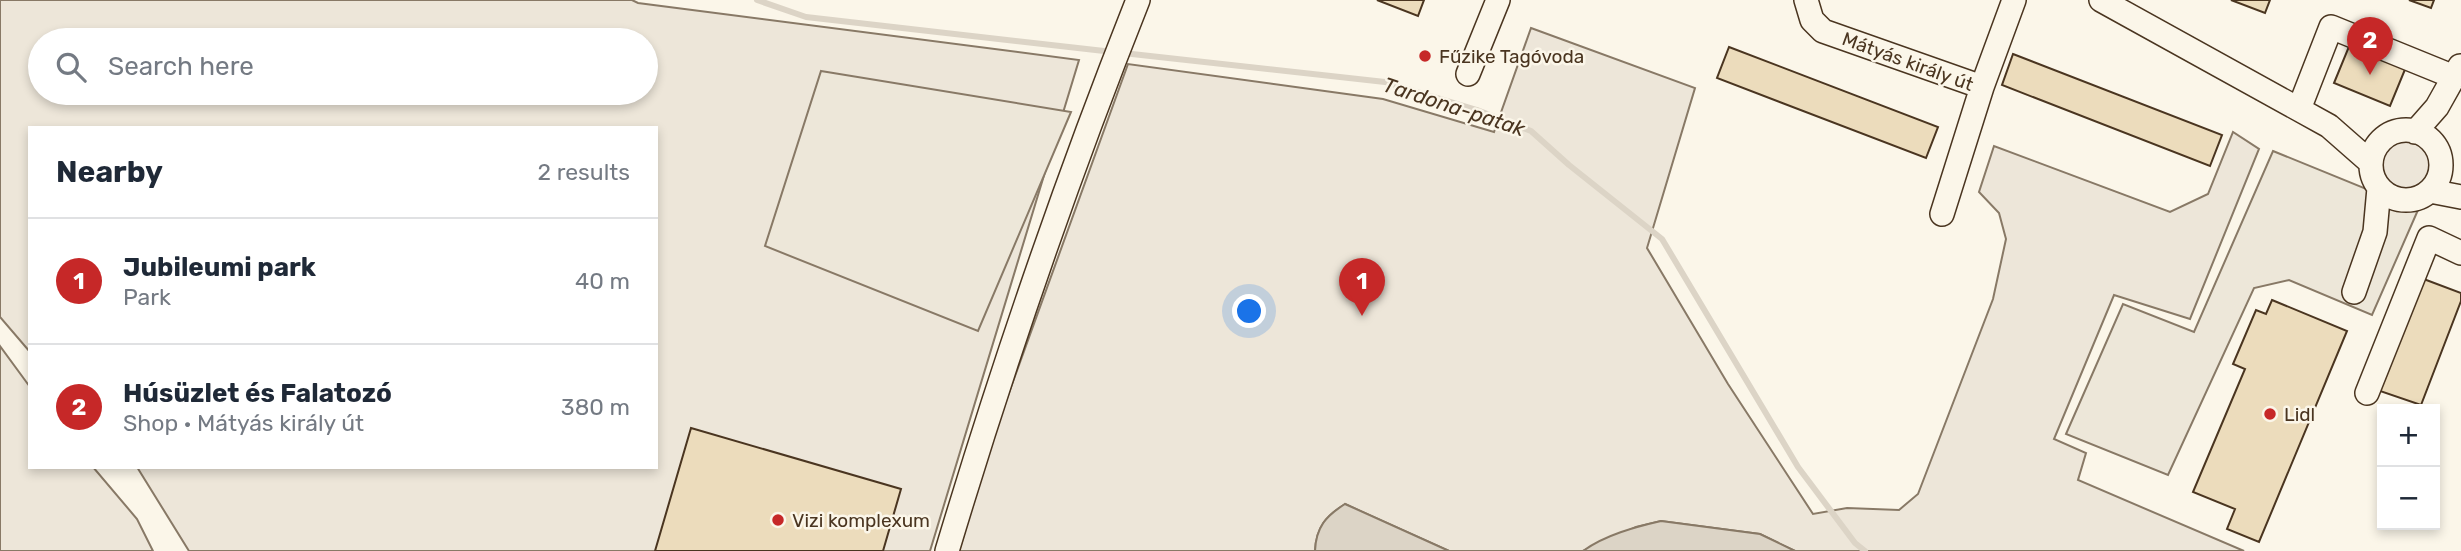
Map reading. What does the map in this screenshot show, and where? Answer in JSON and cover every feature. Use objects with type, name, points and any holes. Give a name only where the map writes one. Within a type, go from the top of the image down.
[{"type":"street","points":[[947,551],[995,394],[1138,0]]},
{"type":"street","points":[[1468,74],[1498,0]]},
{"type":"street","name":"Mátyás király út","points":[[1806,0],[1812,20],[1823,31],[1982,86],[1942,214]]},
{"type":"street","points":[[1982,86],[2014,0]]},
{"type":"street","points":[[2101,0],[2329,126],[2377,148]]},
{"type":"street","points":[[2299,109],[2331,27],[2458,70],[2437,107],[2431,148],[2437,182],[2430,191],[2407,200],[2379,188],[2372,178],[2377,148],[2403,131],[2431,148],[2461,183]]},
{"type":"street","points":[[2354,292],[2375,232],[2379,188]]},
{"type":"street","points":[[2430,191],[2461,197]]},
{"type":"street","points":[[2375,232],[2407,200]]},
{"type":"street","points":[[2367,393],[2429,238],[2461,253]]},
{"type":"shaded area","points":[[0,0],[632,0],[638,3],[1079,60],[930,551],[189,551],[138,469],[658,469],[658,126],[28,126],[28,350],[0,317]]},
{"type":"shaded area","points":[[1531,28],[1695,88],[1647,248],[1728,384],[1813,514],[1847,508],[1899,510],[1918,494],[1993,299],[2006,239],[1999,213],[1979,192],[1994,146],[2170,212],[2208,194],[2233,132],[2259,149],[2190,319],[2114,295],[2054,439],[2086,453],[2078,480],[2244,551],[1795,551],[1760,534],[1661,521],[1636,527],[1583,551],[1449,551],[1345,504],[1323,523],[1317,535],[1315,551],[959,551],[994,434],[1128,64],[1383,99],[1494,132]]},
{"type":"shaded area","points":[[821,71],[1071,112],[978,331],[765,246]]},
{"type":"shaded area","points":[[2405,141],[2422,149],[2430,166],[2422,183],[2405,191],[2388,183],[2380,166],[2388,149]]},
{"type":"shaded area","points":[[2273,151],[2418,210],[2372,315],[2289,280],[2254,288],[2168,475],[2066,434],[2123,304],[2194,332]]},
{"type":"shaded area","points":[[0,346],[28,384],[28,469],[95,469],[137,519],[153,551],[0,551]]},
{"type":"shaded area","points":[[1345,504],[1449,551],[1315,551],[1317,535],[1323,523]]},
{"type":"shaded area","points":[[1661,521],[1760,534],[1795,551],[1583,551],[1610,536]]},
{"type":"building","points":[[1377,0],[1424,0],[1418,16]]},
{"type":"building","points":[[2231,0],[2270,0],[2265,13]]},
{"type":"building","points":[[2409,0],[2434,0],[2431,8]]},
{"type":"building","points":[[2350,44],[2406,67],[2390,106],[2334,83]]},
{"type":"building","points":[[1729,47],[1938,127],[1926,158],[1717,78]]},
{"type":"building","points":[[2013,54],[2222,135],[2210,166],[2002,85]]},
{"type":"building","points":[[2421,278],[2461,293],[2461,301],[2421,404],[2377,390]]},
{"type":"building","name":"Lidl","points":[[2272,300],[2347,331],[2259,542],[2227,529],[2235,509],[2193,492],[2245,369],[2233,364],[2256,310],[2266,314]]},
{"type":"building","name":"Vizi komplexum","points":[[691,428],[901,489],[883,551],[655,551]]},
{"type":"waterway","name":"Tardona-patak","points":[[757,0],[806,17],[1113,52]]},
{"type":"waterway","name":"Tardona-patak","points":[[1123,53],[1385,82],[1477,110],[1531,131],[1662,239],[1798,467],[1855,543],[1865,551]]},
{"type":"place","name":"Fűzike Tagóvoda","points":[[1425,56]]},
{"type":"place","name":"Húsüzlet és Falatozó","points":[[2370,75]]},
{"type":"place","name":"Jubileumi park","points":[[1362,316]]},
{"type":"place","name":"Lidl","points":[[2270,414]]},
{"type":"place","name":"Vizi komplexum","points":[[778,520]]}]
